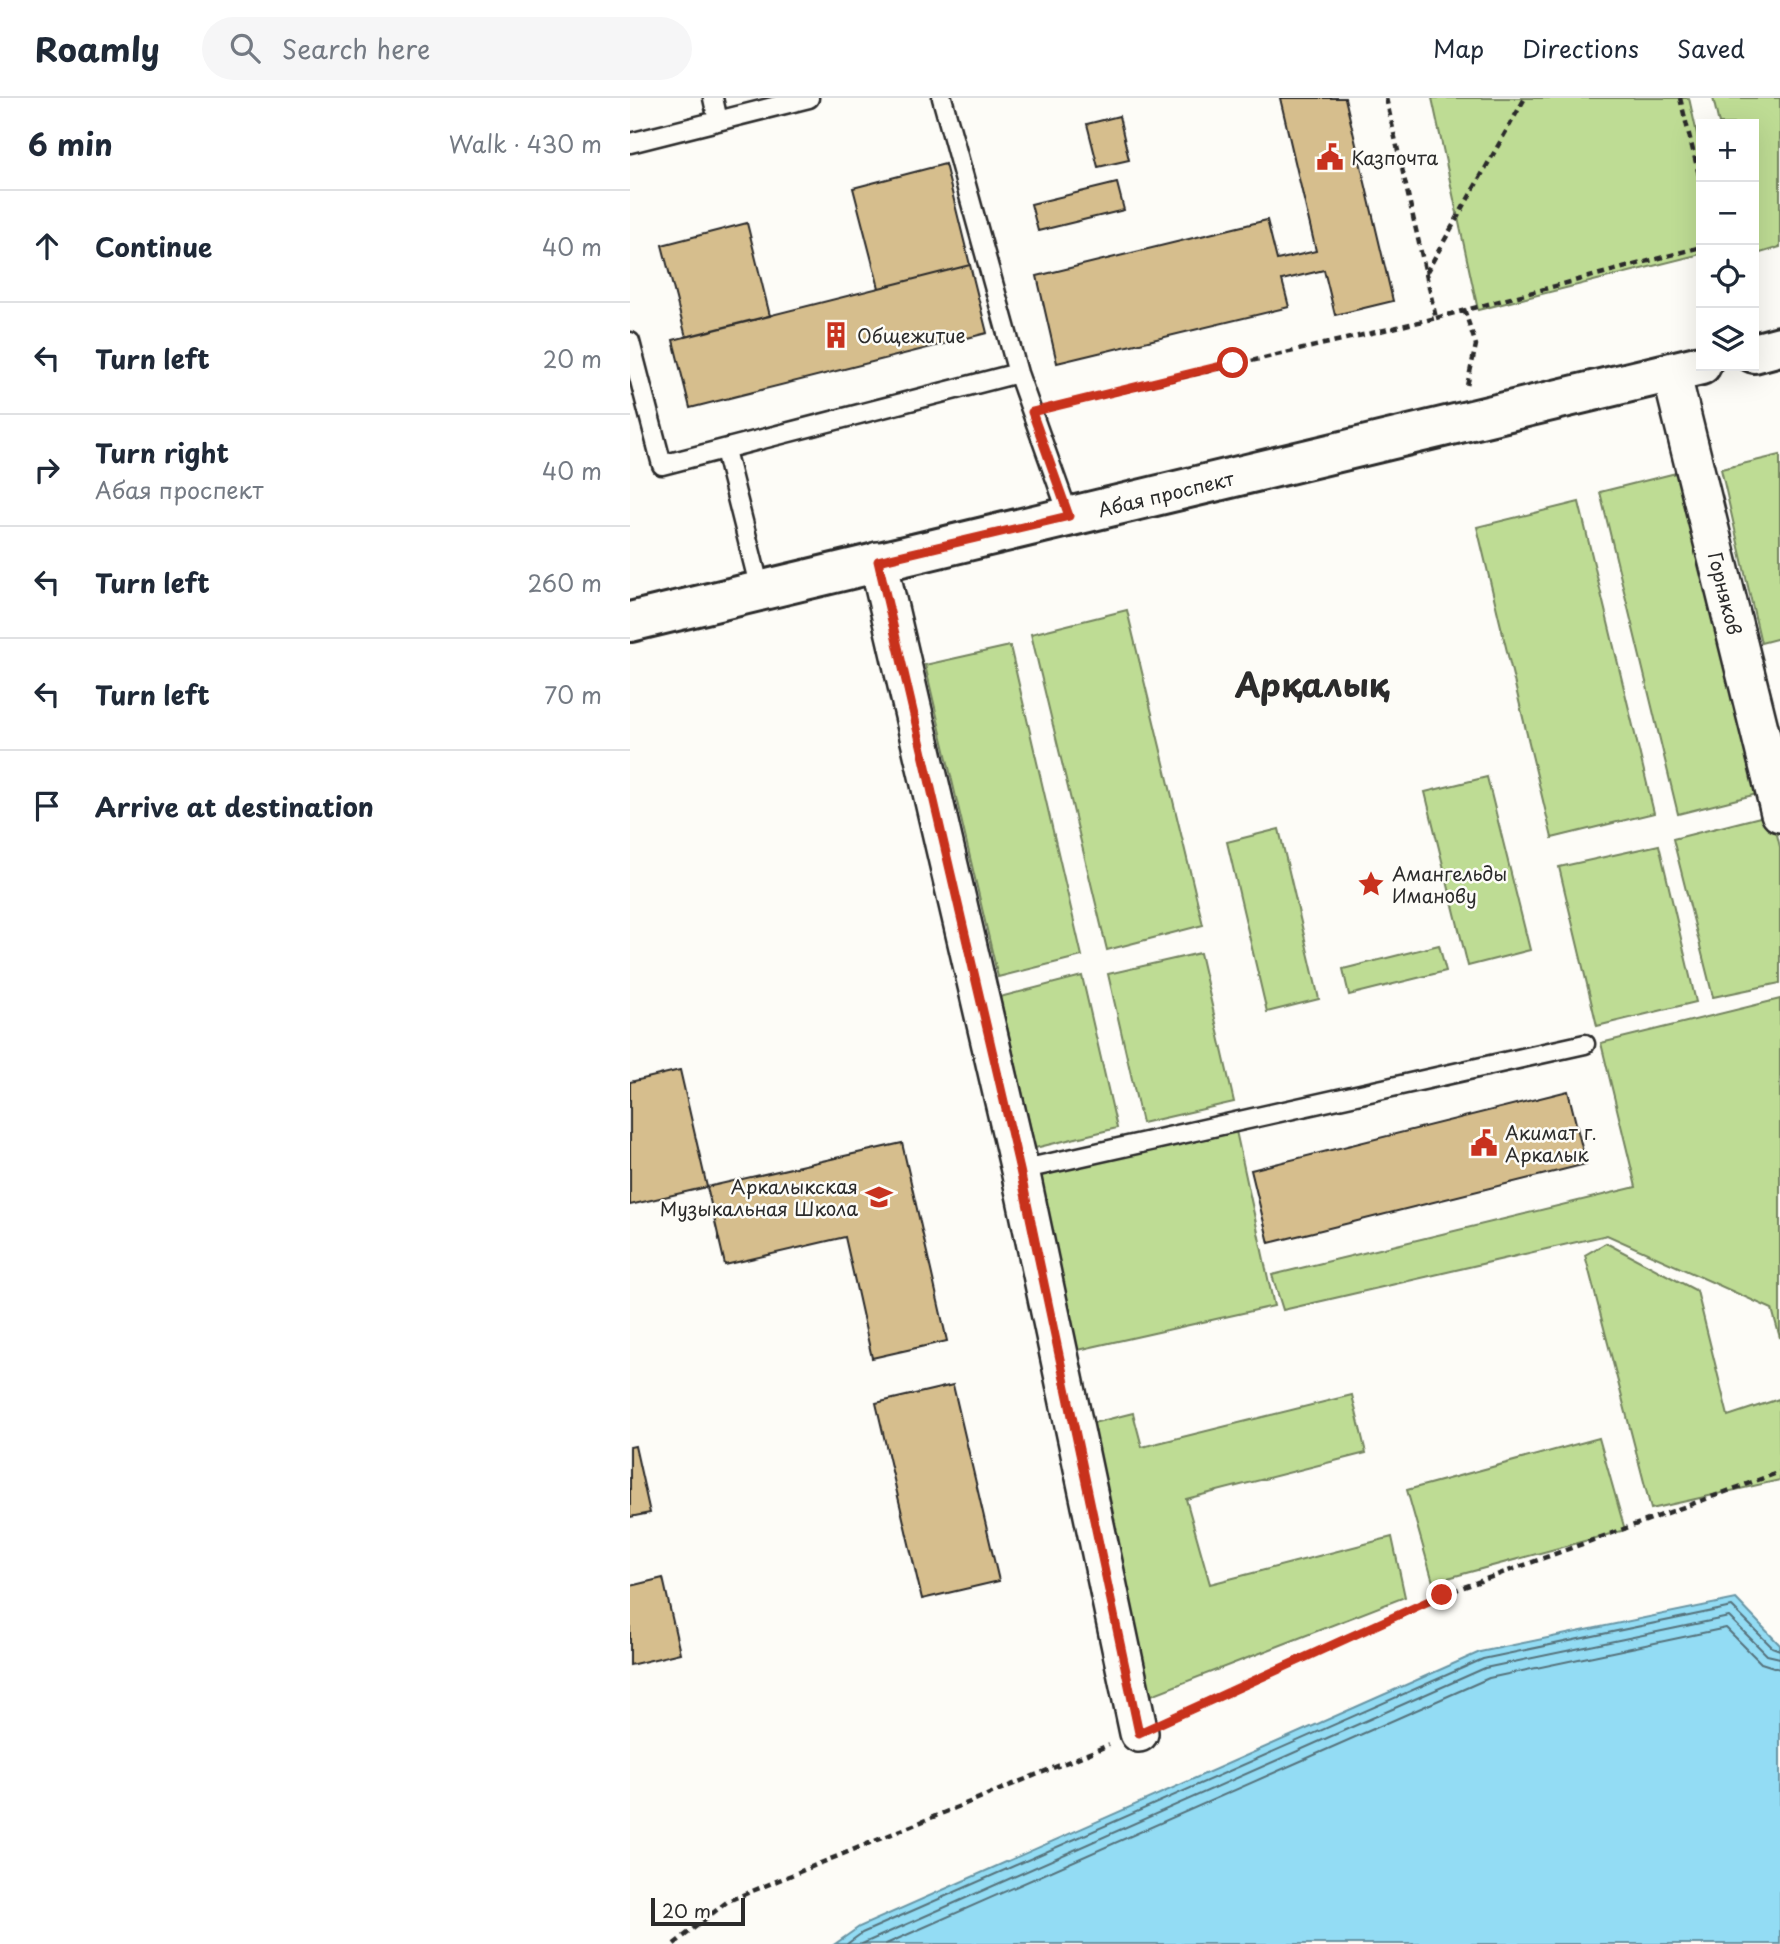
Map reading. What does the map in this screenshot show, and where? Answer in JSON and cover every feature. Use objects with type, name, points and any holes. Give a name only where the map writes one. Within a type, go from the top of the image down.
[{"type":"street","points":[[1759,352],[1780,346]]},
{"type":"street","name":"Абая проспект","points":[[630,622],[1686,369]]},
{"type":"street","name":"Горняков","points":[[1686,369],[1780,813]]},
{"type":"street","points":[[878,561],[1020,1170],[1139,1733]]},
{"type":"lane","points":[[713,98],[718,121]]},
{"type":"lane","points":[[630,143],[809,98]]},
{"type":"lane","points":[[942,98],[1018,373],[1069,516]]},
{"type":"lane","points":[[631,350],[662,465],[1018,373]]},
{"type":"lane","points":[[725,450],[760,589]]},
{"type":"lane","points":[[1020,1170],[1585,1044]]},
{"type":"path","points":[[1386,98],[1436,317]]},
{"type":"path","points":[[1425,274],[1525,98]]},
{"type":"path","points":[[1680,98],[1701,182]]},
{"type":"path","points":[[1032,412],[1436,317],[1696,248]]},
{"type":"path","points":[[1459,423],[1476,345],[1464,309]]},
{"type":"path","points":[[674,1944],[728,1901],[1139,1733],[1442,1595],[1780,1472]]},
{"type":"green space","points":[[1432,98],[1689,98],[1696,130],[1696,255],[1478,310]]},
{"type":"green space","points":[[1713,98],[1780,98],[1780,247],[1759,253],[1759,119],[1718,119]]},
{"type":"green space","points":[[1780,455],[1780,638],[1761,643],[1721,469]]},
{"type":"green space","points":[[1692,469],[1769,791],[1678,814],[1600,492]]},
{"type":"green space","points":[[1579,502],[1654,813],[1552,838],[1477,527]]},
{"type":"green space","points":[[1127,610],[1203,925],[1107,950],[1031,634]]},
{"type":"green space","points":[[1010,646],[1082,956],[998,977],[925,665]]},
{"type":"green space","points":[[1487,777],[1530,950],[1468,966],[1425,792]]},
{"type":"green space","points":[[1772,814],[1780,847],[1780,983],[1713,997],[1673,839]]},
{"type":"green space","points":[[1279,829],[1319,999],[1267,1012],[1227,842]]},
{"type":"green space","points":[[1659,845],[1696,1002],[1597,1026],[1559,867]]},
{"type":"green space","points":[[1439,945],[1446,971],[1349,995],[1343,969]]},
{"type":"green space","points":[[1200,953],[1234,1102],[1142,1123],[1108,974]]},
{"type":"green space","points":[[1082,976],[1117,1128],[1035,1148],[1000,997]]},
{"type":"green space","points":[[1780,999],[1780,1338],[1772,1309],[1607,1235],[1283,1310],[1272,1275],[1636,1187],[1601,1043]]},
{"type":"green space","points":[[1236,1131],[1274,1306],[1078,1350],[1038,1172]]},
{"type":"green space","points":[[1606,1243],[1697,1291],[1728,1416],[1779,1399],[1780,1480],[1651,1509],[1585,1255]]},
{"type":"green space","points":[[1352,1395],[1366,1453],[1186,1499],[1210,1584],[1392,1537],[1405,1597],[1139,1700],[1081,1426],[1133,1413],[1142,1447]]},
{"type":"green space","points":[[1599,1438],[1625,1530],[1433,1582],[1407,1490]]},
{"type":"water","points":[[1736,1599],[1780,1645],[1780,1944],[835,1944],[859,1927],[1480,1652]]},
{"type":"building","points":[[1280,98],[1345,98],[1393,301],[1335,315],[1324,270],[1282,280],[1289,307],[1057,363],[1037,276],[1267,220],[1277,260],[1316,251]]},
{"type":"building","points":[[1119,116],[1129,160],[1098,167],[1087,124]]},
{"type":"building","points":[[945,164],[970,265],[879,288],[853,188]]},
{"type":"building","points":[[1117,183],[1124,210],[1038,231],[1031,204]]},
{"type":"building","points":[[747,223],[770,316],[686,337],[662,245]]},
{"type":"building","name":"Общежитие","points":[[970,265],[987,333],[690,408],[673,340]]},
{"type":"building","points":[[680,1070],[707,1187],[630,1205],[630,1082]]},
{"type":"building","points":[[1568,1091],[1586,1164],[1269,1243],[1251,1170]]},
{"type":"building","points":[[902,1143],[947,1341],[872,1358],[845,1237],[725,1265],[707,1187]]},
{"type":"building","points":[[953,1385],[999,1581],[922,1599],[876,1403]]},
{"type":"building","points":[[635,1446],[650,1513],[630,1517],[630,1447]]},
{"type":"building","points":[[663,1578],[680,1653],[630,1665],[630,1586]]},
{"type":"place","name":"Казпочта","points":[[1330,157]]},
{"type":"place","name":"Общежитие","points":[[836,335]]},
{"type":"place","name":"Амангельды Иманову","points":[[1371,884]]},
{"type":"place","name":"Акимат г. Аркалык","points":[[1484,1143]]},
{"type":"place","name":"Аркалыкская Музыкальная Школа","points":[[879,1197]]},
{"type":"district","name":"Арқалық","points":[[1312,683]]},
{"type":"route","points":[[1233,363],[1032,412],[1069,516],[878,561],[1020,1170],[1139,1733],[1442,1595]]}]
